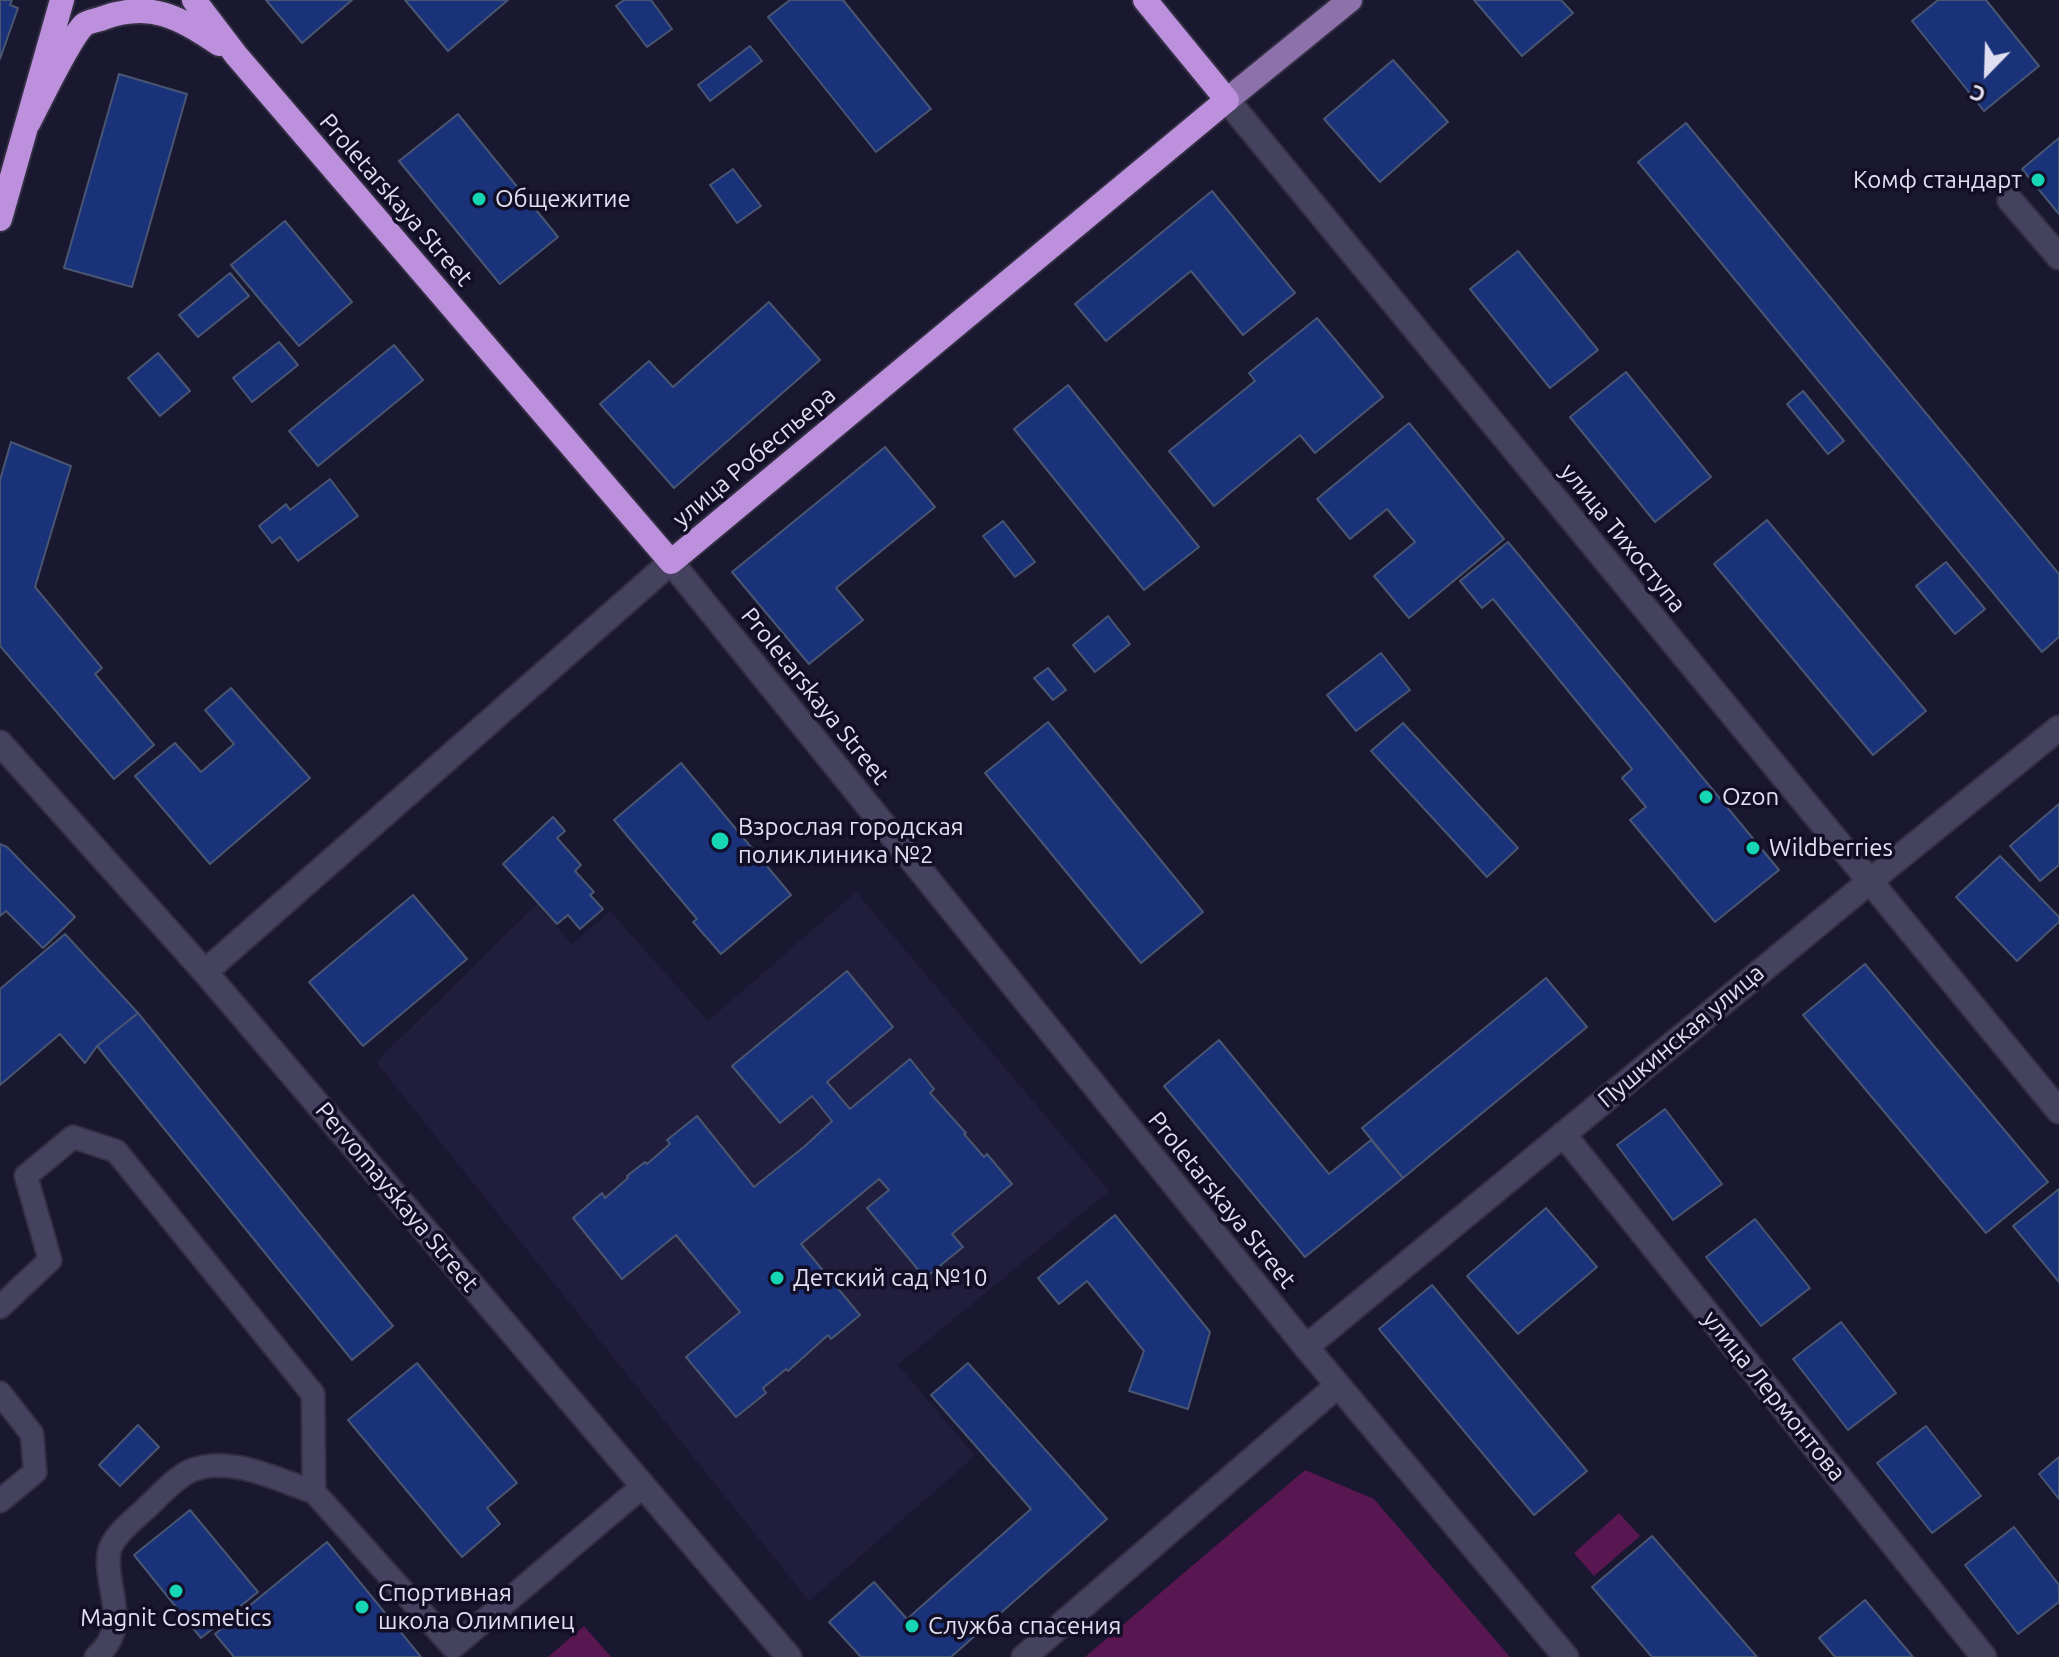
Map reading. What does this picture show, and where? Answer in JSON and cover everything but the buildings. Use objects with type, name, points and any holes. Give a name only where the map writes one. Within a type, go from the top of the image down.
[{"type":"highway","points":[[0,219],[62,0]]},
{"type":"highway","name":"Proletarskaya Street","points":[[194,0],[236,55],[671,562]]},
{"type":"highway","name":"улица Тихоступа","points":[[1145,0],[1227,100]]},
{"type":"highway","points":[[29,122],[65,54],[85,25],[117,13],[153,10],[196,27],[236,55]]},
{"type":"highway","name":"улица Робеспьера","points":[[671,562],[1227,100]]},
{"type":"main road","name":"улица Робеспьера","points":[[1227,100],[1350,0]]},
{"type":"street","name":"улица Тихоступа","points":[[1227,100],[2059,1111]]},
{"type":"street","points":[[2010,200],[2059,257]]},
{"type":"street","name":"улица Робеспьера","points":[[205,972],[671,562]]},
{"type":"street","name":"Proletarskaya Street","points":[[671,562],[1337,1386],[1566,1657]]},
{"type":"street","name":"Пушкинская улица","points":[[1306,1347],[2059,728]]},
{"type":"street","name":"Pervomayskaya Street","points":[[0,743],[205,972],[789,1657]]},
{"type":"street","name":"улица Лермонтова","points":[[1563,1134],[1984,1657]]},
{"type":"street","points":[[1024,1657],[1337,1386]]},
{"type":"lane","points":[[0,1307],[50,1260],[26,1176],[73,1137],[116,1151],[313,1394],[314,1492]]},
{"type":"lane","points":[[0,1393],[32,1434],[35,1472],[0,1501]]},
{"type":"lane","points":[[96,1657],[106,1649],[115,1623],[115,1597],[108,1571],[109,1549],[128,1524],[188,1472],[210,1466],[245,1469],[314,1492],[453,1647],[643,1486]]},
{"type":"shaded area","name":"Детский сад №10","points":[[856,892],[1109,1191],[898,1365],[975,1456],[809,1601],[376,1062],[537,904],[572,944],[610,911],[708,1021]]},
{"type":"shaded area","points":[[1305,1470],[1374,1499],[1510,1657],[1085,1657]]},
{"type":"shaded area","points":[[1619,1513],[1640,1536],[1594,1576],[1574,1553]]},
{"type":"shaded area","points":[[584,1626],[611,1657],[548,1657]]},
{"type":"place","name":"Комф стандарт","points":[[2038,180]]},
{"type":"place","name":"Общежитие","points":[[479,199]]},
{"type":"place","name":"Ozon","points":[[1706,797]]},
{"type":"place","name":"Взрослая городская поликлиника №2","points":[[720,841]]},
{"type":"place","name":"Wildberries","points":[[1753,848]]},
{"type":"place","name":"Детский сад №10","points":[[777,1278]]},
{"type":"place","name":"Magnit Cosmetics","points":[[176,1591]]},
{"type":"place","name":"Спортивная школа Олимпиец","points":[[362,1607]]},
{"type":"place","name":"Служба спасения","points":[[912,1626]]}]
